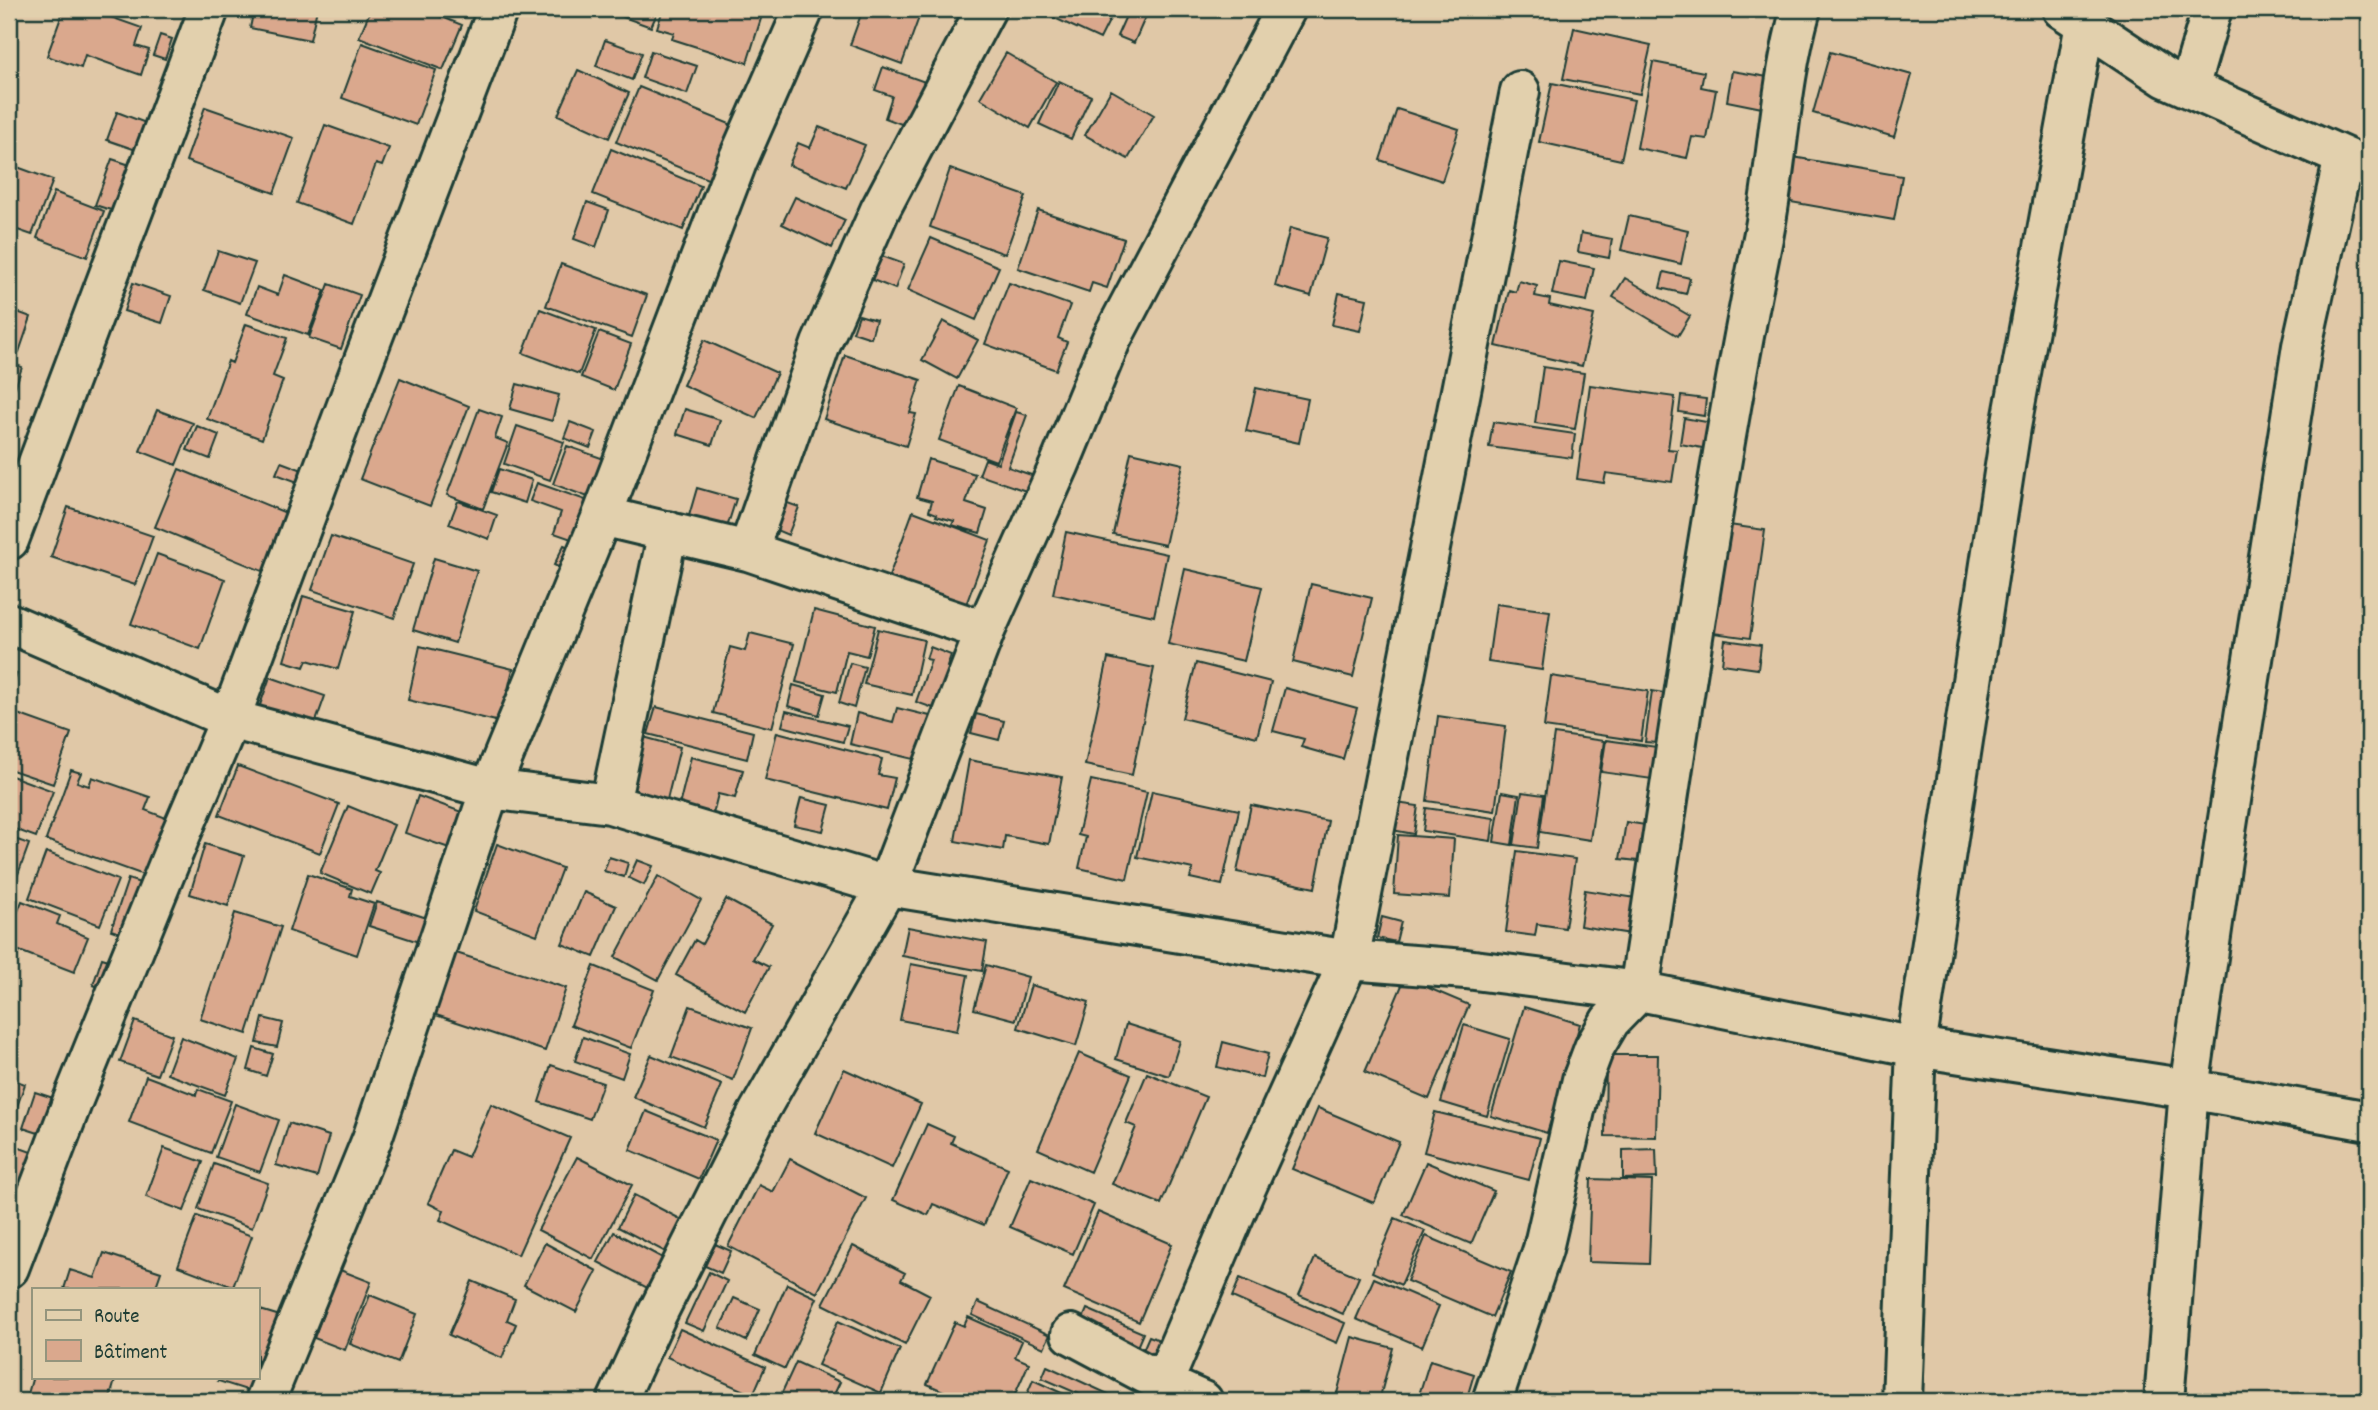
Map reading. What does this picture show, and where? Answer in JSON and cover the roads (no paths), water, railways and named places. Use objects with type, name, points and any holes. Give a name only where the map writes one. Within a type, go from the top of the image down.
[{"type":"street","points":[[9,540],[209,9]]},
{"type":"street","points":[[9,1268],[83,1075],[230,719],[498,9]]},
{"type":"street","points":[[265,1401],[372,1139],[490,789],[602,516],[737,162],[804,9]]},
{"type":"street","points":[[748,551],[821,344],[880,210],[986,9]]},
{"type":"street","points":[[617,1401],[657,1314],[758,1113],[887,886],[985,631],[1059,466],[1111,341],[1286,9]]},
{"type":"street","points":[[1492,1401],[1543,1249],[1581,1080],[1594,1048],[1610,1021],[1639,991],[1730,408],[1764,230],[1775,148],[1801,9]]},
{"type":"street","points":[[2189,88],[2212,9]]},
{"type":"street","points":[[1902,1401],[1916,1047],[2073,16],[2166,78],[2357,163],[2302,346],[2226,832],[2189,1088],[2164,1401]]},
{"type":"street","points":[[1163,1383],[1246,1188],[1349,960],[1520,91]]},
{"type":"street","points":[[602,516],[748,551],[985,631]]},
{"type":"street","points":[[610,804],[668,531]]},
{"type":"street","points":[[9,622],[230,719],[490,789],[610,804],[887,886],[1349,960],[1466,969],[1639,991],[1916,1047],[2189,1088],[2369,1121]]},
{"type":"street","points":[[1071,1334],[1203,1401]]}]
